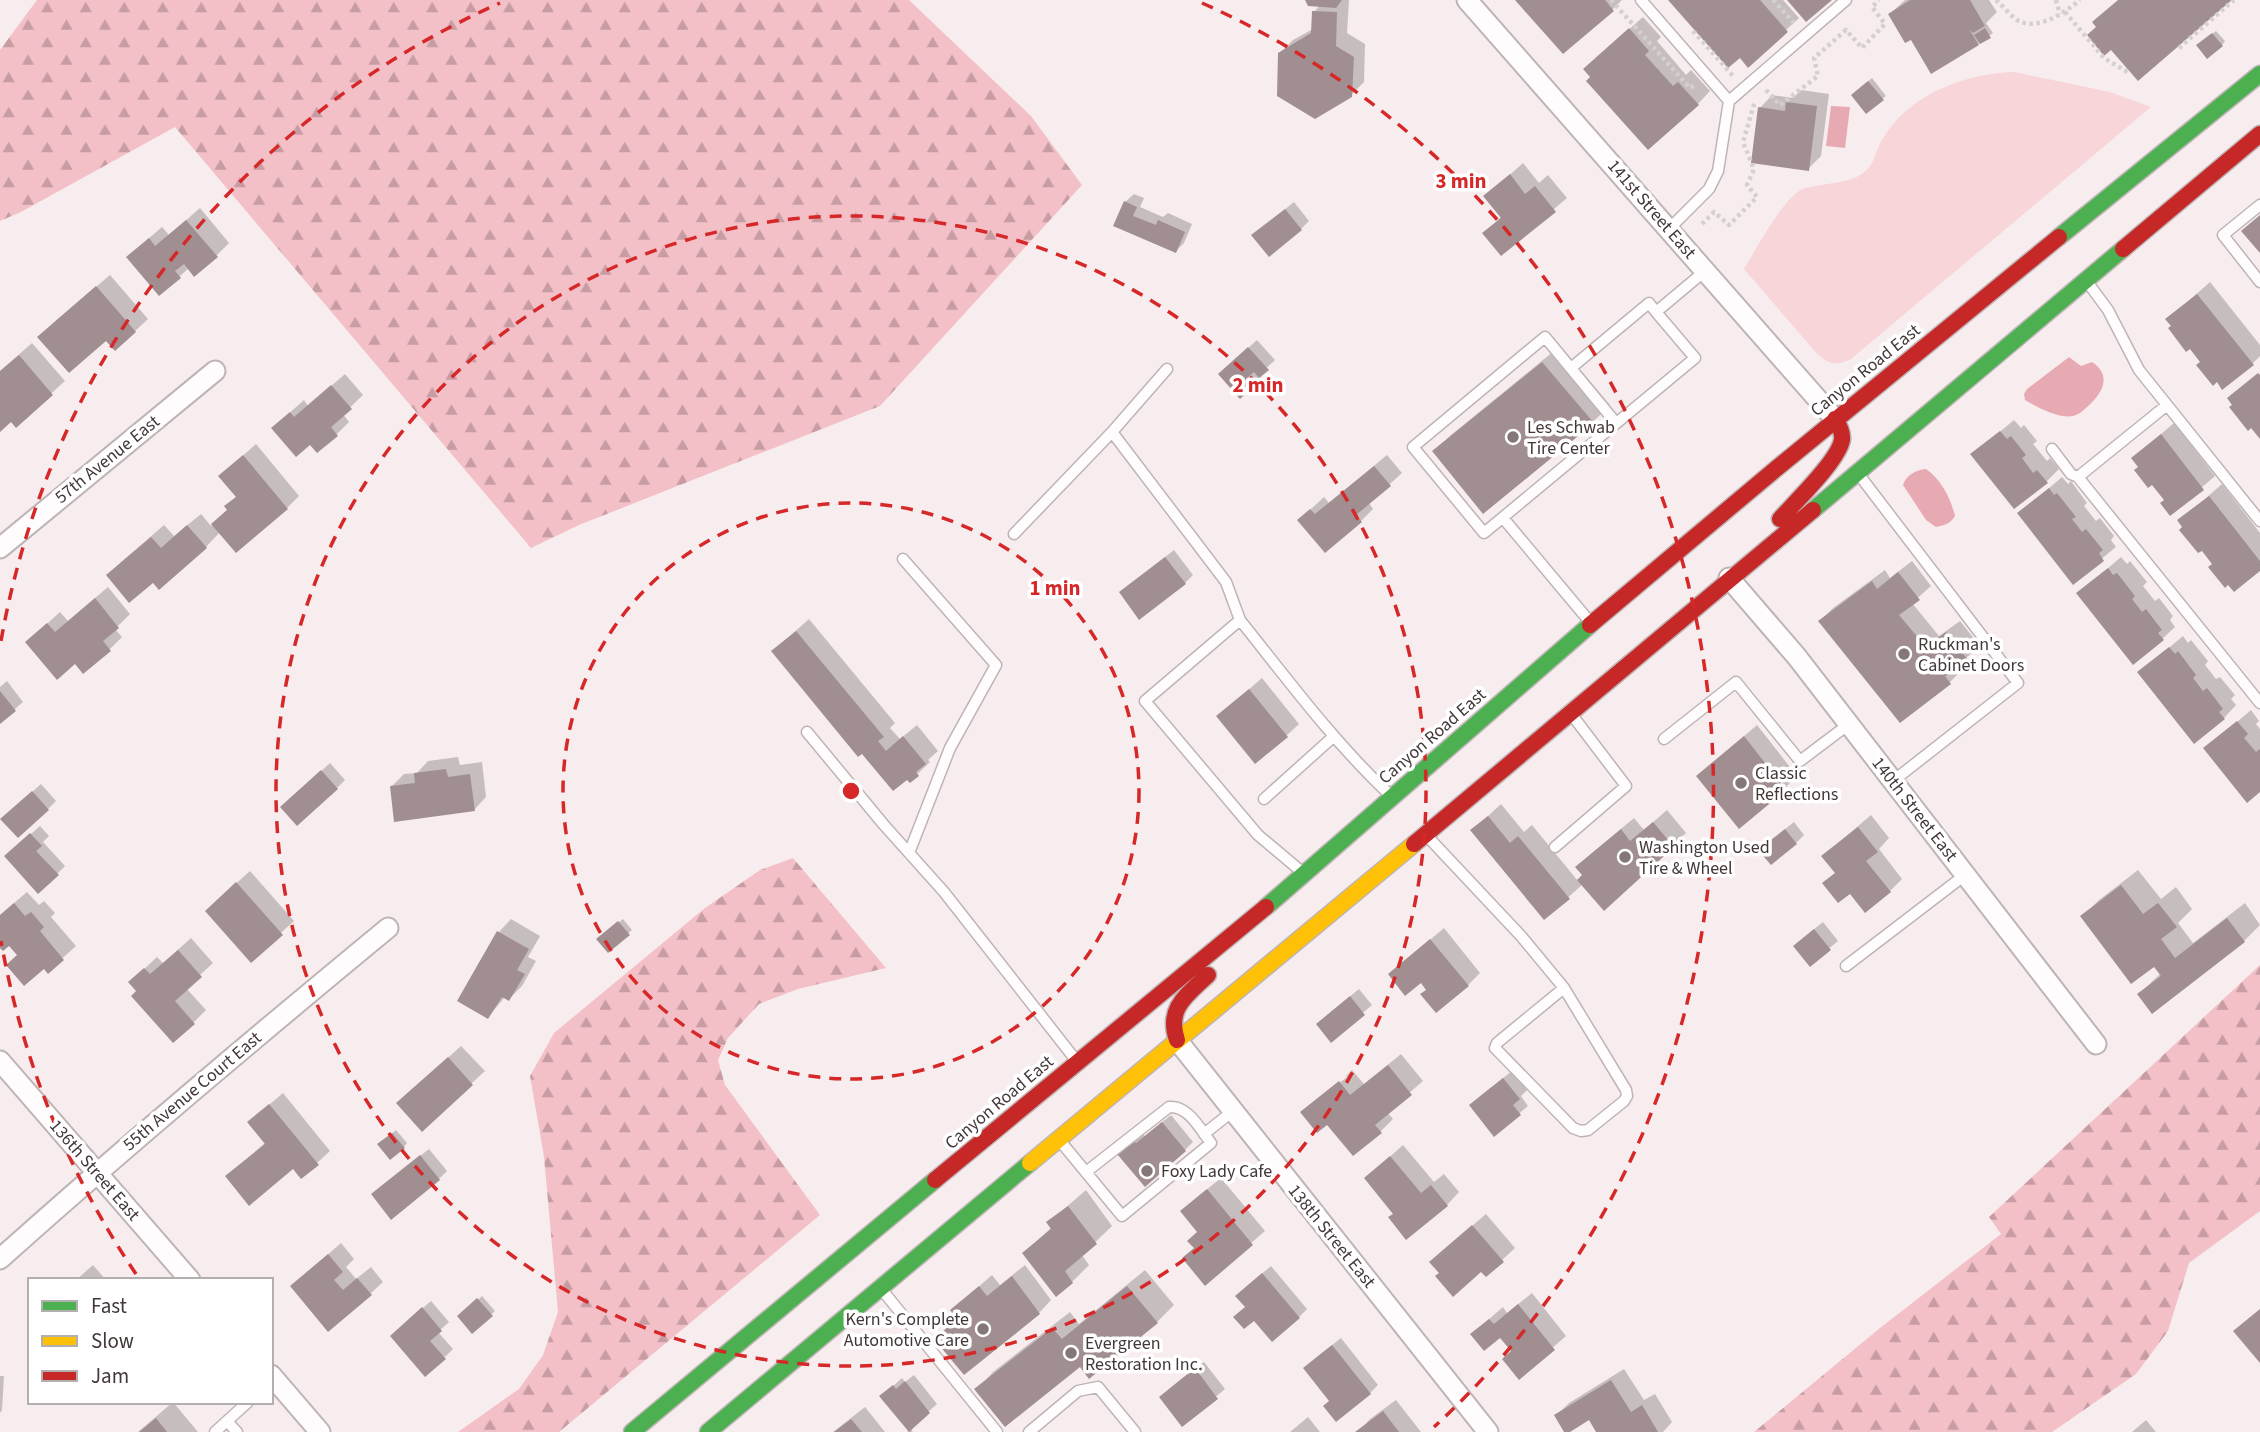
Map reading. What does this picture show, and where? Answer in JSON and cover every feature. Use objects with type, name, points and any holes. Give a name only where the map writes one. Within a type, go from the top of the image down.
[{"type":"main road","name":"Canyon Road East","points":[[632,1432],[1305,874],[1391,796],[1835,419],[2260,74]]},
{"type":"main road","points":[[708,1432],[2260,134]]},
{"type":"main road","points":[[1730,578],[1835,454],[1842,441],[1842,430],[1835,419]]},
{"type":"main road","points":[[1177,1040],[1171,1024],[1175,1009],[1305,874]]},
{"type":"street","name":"141st Street East","points":[[1467,0],[1835,419]]},
{"type":"street","name":"57th Avenue East","points":[[0,548],[215,371]]},
{"type":"street","name":"140th Street East","points":[[1730,578],[1797,657],[2096,1044]]},
{"type":"street","name":"55th Avenue Court East","points":[[0,1259],[97,1171],[388,928]]},
{"type":"street","name":"138th Street East","points":[[1177,1040],[1488,1432]]},
{"type":"street","name":"136th Street East","points":[[0,1061],[188,1278]]},
{"type":"street","points":[[273,1379],[320,1432]]},
{"type":"lane","points":[[1669,229],[1709,190],[1718,171],[1728,102],[1846,0]]},
{"type":"lane","points":[[1644,1],[1728,102]]},
{"type":"lane","points":[[2260,205],[2223,235],[2260,282]]},
{"type":"lane","points":[[1656,312],[1705,271]]},
{"type":"lane","points":[[2085,279],[2108,310],[2139,370],[2260,521]]},
{"type":"lane","points":[[1571,368],[1649,303],[1695,358],[1485,533],[1413,447],[1545,337],[1616,423]]},
{"type":"lane","points":[[1014,534],[1112,432],[1167,369]]},
{"type":"lane","points":[[2078,477],[2167,405]]},
{"type":"lane","points":[[1112,432],[1226,582],[1240,620],[1333,737],[1391,796]]},
{"type":"lane","points":[[2052,449],[2071,474],[2078,477],[2260,703]]},
{"type":"lane","points":[[1858,472],[2018,683],[1893,781]]},
{"type":"lane","points":[[1503,518],[1592,625]]},
{"type":"lane","points":[[903,559],[996,666],[950,748],[909,853]]},
{"type":"lane","points":[[1240,620],[1145,701],[1258,835],[1305,874]]},
{"type":"lane","points":[[1664,739],[1736,682],[1800,761],[1849,724]]},
{"type":"lane","points":[[1555,847],[1626,786],[1570,711]]},
{"type":"lane","points":[[807,732],[944,892],[1078,1062]]},
{"type":"lane","points":[[1264,799],[1333,737]]},
{"type":"lane","points":[[1424,833],[1521,936],[1564,988],[1626,1090],[1627,1096],[1588,1130],[1573,1128],[1495,1048],[1497,1043],[1564,988]]},
{"type":"lane","points":[[1846,967],[1965,875]]},
{"type":"lane","points":[[1059,1139],[1086,1172],[1122,1216],[1211,1143],[1185,1111],[1176,1106],[1168,1107],[1086,1172]]},
{"type":"lane","points":[[1204,1134],[1233,1111]]},
{"type":"lane","points":[[880,1288],[997,1432]]},
{"type":"lane","points":[[1028,1432],[1078,1391],[1098,1387],[1135,1432]]},
{"type":"lane","points":[[215,1432],[246,1404]]},
{"type":"lane","points":[[227,1421],[237,1432]]},
{"type":"path","points":[[1702,224],[1714,212],[1729,225],[1757,197],[1747,185],[1754,169],[1743,142],[1755,101],[1767,89],[1780,104],[1818,76],[1814,58],[1846,30],[1862,48],[1885,24],[1872,8],[1879,0]]},
{"type":"path","points":[[1996,0],[2018,20],[2032,24],[2063,13],[2080,0]]},
{"type":"path","points":[[2056,0],[2063,13],[2104,58],[2129,73]]},
{"type":"path","points":[[2179,48],[2234,0]]},
{"type":"path","points":[[1693,30],[1755,101]]},
{"type":"shaded area","points":[[2014,72],[2110,92],[2151,107],[1851,359],[1830,363],[1818,355],[1744,269],[1771,224],[1796,193],[1803,189],[1848,180],[1865,172],[1893,124],[1922,99],[1957,82]]},
{"type":"shaded area","points":[[1831,106],[1850,107],[1845,148],[1826,146]]},
{"type":"shaded area","points":[[2069,357],[2081,366],[2092,362],[2104,379],[2101,391],[2084,410],[2073,416],[2061,416],[2025,400],[2027,389]]},
{"type":"shaded area","points":[[1926,469],[1945,490],[1951,503],[1955,516],[1947,524],[1936,527],[1926,520],[1903,485],[1906,478]]},
{"type":"green space","points":[[37,0],[909,0],[1031,116],[1082,185],[880,406],[579,525],[531,548],[175,127],[0,221],[0,50]]},
{"type":"green space","points":[[793,858],[886,968],[798,989],[759,1004],[728,1038],[718,1060],[725,1085],[820,1215],[559,1432],[458,1432],[519,1389],[543,1355],[558,1312],[544,1157],[530,1076],[554,1033],[705,908],[760,870]]},
{"type":"green space","points":[[2260,965],[2260,1211],[2189,1263],[2168,1331],[2136,1374],[2052,1432],[1754,1432],[1880,1328],[2001,1234],[1989,1217]]},
{"type":"building","points":[[1305,0],[1342,0],[1336,8],[1308,6]]},
{"type":"building","points":[[1515,0],[1605,0],[1614,11],[1563,54]]},
{"type":"building","points":[[1668,0],[1760,0],[1788,32],[1748,68],[1740,58],[1728,68]]},
{"type":"building","points":[[1787,0],[1832,0],[1806,22]]},
{"type":"building","points":[[1910,0],[1970,0],[1985,26],[1973,33],[1969,29],[1979,45],[1931,74],[1911,40],[1905,43],[1888,14]]},
{"type":"building","points":[[2118,0],[2232,0],[2138,81],[2111,50],[2104,56],[2087,35],[2096,27],[2092,22]]},
{"type":"building","points":[[1312,11],[1337,12],[1336,46],[1354,57],[1352,97],[1315,119],[1277,96],[1278,53],[1311,33]]},
{"type":"building","points":[[1629,28],[1649,51],[1645,55],[1673,86],[1678,82],[1699,105],[1648,150],[1586,81],[1590,77],[1583,69]]},
{"type":"building","points":[[1985,28],[1991,38],[1980,44],[1974,35]]},
{"type":"building","points":[[2212,33],[2223,46],[2207,59],[2196,45]]},
{"type":"building","points":[[1868,81],[1884,100],[1866,114],[1851,95]]},
{"type":"building","points":[[1786,102],[1817,106],[1809,171],[1751,163],[1758,107],[1785,111]]},
{"type":"building","points":[[1510,174],[1525,194],[1535,186],[1556,212],[1501,256],[1482,233],[1501,218],[1483,196]]},
{"type":"building","points":[[1124,201],[1137,207],[1133,216],[1156,225],[1158,220],[1185,232],[1176,253],[1113,226]]},
{"type":"building","points":[[1285,209],[1302,230],[1269,257],[1251,235]]},
{"type":"building","points":[[2260,215],[2260,253],[2241,231]]},
{"type":"building","points":[[186,220],[218,257],[194,277],[184,264],[175,271],[181,278],[159,296],[126,257],[149,238],[155,246]]},
{"type":"building","points":[[96,286],[136,332],[115,351],[106,341],[69,373],[37,337]]},
{"type":"building","points":[[2197,294],[2254,365],[2222,390],[2217,382],[2213,386],[2196,365],[2200,362],[2190,349],[2186,352],[2168,328],[2171,326],[2165,319]]},
{"type":"building","points":[[1248,347],[1269,370],[1259,378],[1254,372],[1248,377],[1255,385],[1240,399],[1218,374]]},
{"type":"building","points":[[19,355],[53,395],[16,428],[11,422],[0,432],[0,371]]},
{"type":"building","name":"Les Schwab Tire Center","points":[[1542,362],[1594,423],[1483,514],[1432,451]]},
{"type":"building","points":[[2258,373],[2260,439],[2251,428],[2248,431],[2229,407],[2232,405],[2227,398]]},
{"type":"building","points":[[331,385],[352,409],[331,427],[338,436],[317,453],[310,445],[296,457],[271,428],[290,412],[294,417]]},
{"type":"building","points":[[2000,431],[2007,439],[2011,436],[2026,455],[2022,458],[2033,473],[2037,470],[2048,483],[2014,509],[1970,454]]},
{"type":"building","points":[[2161,434],[2204,490],[2170,516],[2160,503],[2164,500],[2152,485],[2148,488],[2134,470],[2138,467],[2131,458]]},
{"type":"building","points":[[243,455],[288,509],[236,553],[211,524],[227,510],[224,506],[236,497],[218,476]]},
{"type":"building","points":[[1374,466],[1391,486],[1356,515],[1362,522],[1325,553],[1297,520],[1310,509],[1315,514]]},
{"type":"building","points":[[2049,488],[2054,495],[2057,493],[2076,517],[2072,519],[2082,532],[2086,529],[2103,550],[2099,553],[2104,561],[2073,585],[2017,513]]},
{"type":"building","points":[[2209,496],[2260,561],[2260,571],[2234,592],[2228,585],[2225,588],[2208,567],[2212,564],[2202,551],[2198,553],[2179,530],[2182,527],[2177,520]]},
{"type":"building","points":[[187,525],[207,548],[159,590],[153,583],[129,603],[106,575],[151,537],[161,548]]},
{"type":"building","points":[[1165,557],[1186,584],[1139,620],[1119,592]]},
{"type":"building","points":[[2108,568],[2113,575],[2117,573],[2135,596],[2132,599],[2142,612],[2146,609],[2162,630],[2158,633],[2164,640],[2133,665],[2076,593]]},
{"type":"building","name":"Ruckman's Cabinet Doors","points":[[1898,572],[1920,600],[1899,615],[1926,647],[1946,632],[1968,660],[1945,676],[1951,684],[1900,723],[1818,621],[1872,581],[1877,589]]},
{"type":"building","points":[[95,598],[119,628],[103,641],[111,651],[83,674],[75,664],[57,680],[25,642],[47,623],[55,632]]},
{"type":"building","points":[[796,631],[884,737],[878,741],[886,751],[903,736],[926,764],[916,772],[919,776],[910,783],[907,780],[893,791],[862,754],[858,757],[771,651]]},
{"type":"building","points":[[2169,647],[2175,654],[2178,651],[2196,675],[2193,678],[2203,691],[2207,688],[2223,709],[2219,712],[2225,719],[2194,744],[2137,672]]},
{"type":"building","points":[[1249,689],[1288,737],[1255,764],[1216,716]]},
{"type":"building","points":[[0,691],[16,711],[0,724]]},
{"type":"building","points":[[2237,721],[2248,734],[2244,738],[2256,752],[2260,749],[2260,792],[2247,803],[2203,748]]},
{"type":"building","name":"Classic Reflections","points":[[1744,736],[1786,790],[1739,829],[1696,776]]},
{"type":"building","points":[[446,769],[448,777],[470,774],[475,811],[394,822],[390,786],[415,783],[414,773]]},
{"type":"building","points":[[321,770],[338,789],[297,826],[280,807]]},
{"type":"building","points":[[32,791],[49,810],[18,838],[0,819]]},
{"type":"building","points":[[1488,816],[1510,843],[1518,836],[1570,899],[1544,920],[1470,830]]},
{"type":"building","name":"Washington Used Tire & Wheel","points":[[1653,822],[1674,847],[1604,911],[1577,880],[1582,875],[1575,867],[1621,829],[1630,841]]},
{"type":"building","points":[[1858,827],[1878,852],[1866,861],[1891,892],[1865,913],[1850,894],[1838,903],[1822,883],[1835,873],[1821,856]]},
{"type":"building","points":[[1785,829],[1797,844],[1771,865],[1758,850]]},
{"type":"building","points":[[30,833],[42,846],[36,851],[59,875],[38,894],[4,856]]},
{"type":"building","points":[[236,882],[283,935],[251,963],[205,911]]},
{"type":"building","points":[[2121,885],[2143,914],[2158,903],[2177,927],[2161,939],[2175,958],[2227,918],[2245,942],[2152,1014],[2137,994],[2161,976],[2154,967],[2131,984],[2080,916]]},
{"type":"building","points":[[14,903],[25,916],[31,912],[44,927],[40,931],[64,960],[48,974],[44,969],[24,986],[6,965],[17,955],[9,946],[3,951],[0,948],[0,915]]},
{"type":"building","points":[[618,921],[630,935],[608,953],[596,939]]},
{"type":"building","points":[[1814,929],[1831,950],[1810,967],[1793,946]]},
{"type":"building","points":[[497,931],[529,949],[517,970],[525,974],[509,1001],[502,997],[488,1019],[457,1001]]},
{"type":"building","points":[[1430,939],[1469,986],[1436,1013],[1420,994],[1426,990],[1421,983],[1405,996],[1388,974]]},
{"type":"building","points":[[178,950],[202,977],[175,1001],[195,1024],[173,1043],[131,996],[136,991],[128,982],[144,968],[150,974]]},
{"type":"building","points":[[1350,996],[1365,1015],[1331,1043],[1316,1024]]},
{"type":"building","points":[[448,1057],[473,1085],[422,1132],[396,1103]]},
{"type":"building","points":[[1388,1065],[1412,1095],[1375,1125],[1382,1133],[1353,1156],[1327,1125],[1317,1133],[1300,1112],[1339,1081],[1350,1095]]},
{"type":"building","points":[[1503,1078],[1520,1099],[1513,1105],[1521,1115],[1494,1137],[1469,1105]]},
{"type":"building","points":[[269,1104],[319,1165],[301,1179],[293,1169],[249,1206],[225,1176],[265,1144],[247,1122]]},
{"type":"building","name":"Foxy Lady Cafe","points":[[1162,1122],[1186,1151],[1145,1187],[1117,1154]]},
{"type":"building","points":[[392,1133],[405,1148],[390,1160],[377,1144]]},
{"type":"building","points":[[420,1155],[440,1180],[391,1220],[371,1194]]},
{"type":"building","points":[[1390,1156],[1421,1193],[1431,1185],[1448,1206],[1406,1240],[1388,1217],[1393,1214],[1364,1178]]},
{"type":"building","points":[[1207,1189],[1253,1245],[1205,1286],[1182,1258],[1194,1248],[1187,1241],[1197,1232],[1180,1211]]},
{"type":"building","points":[[1068,1206],[1097,1244],[1065,1271],[1073,1283],[1056,1297],[1022,1253],[1051,1229],[1046,1222]]},
{"type":"building","points":[[1472,1225],[1504,1262],[1486,1277],[1481,1272],[1453,1297],[1435,1276],[1439,1273],[1429,1262]]},
{"type":"building","points":[[328,1254],[343,1272],[334,1280],[343,1290],[357,1278],[372,1295],[328,1332],[290,1286]]},
{"type":"building","points":[[1262,1273],[1300,1318],[1272,1342],[1254,1321],[1244,1329],[1233,1317],[1245,1307],[1235,1296]]},
{"type":"building","name":"Kern's Complete Automotive Care","points":[[1012,1276],[1040,1314],[964,1375],[934,1339],[957,1319],[950,1310],[979,1286],[987,1296]]},
{"type":"building","name":"Evergreen Restoration Inc.","points":[[1127,1286],[1158,1323],[1089,1379],[1080,1367],[1005,1427],[974,1389],[1052,1328],[1062,1339]]},
{"type":"building","points":[[477,1298],[493,1316],[472,1334],[457,1316]]},
{"type":"building","points":[[1518,1304],[1555,1350],[1519,1380],[1502,1359],[1511,1351],[1500,1338],[1484,1351],[1470,1334],[1489,1319],[1494,1324]]},
{"type":"building","points":[[422,1307],[442,1331],[430,1341],[446,1359],[425,1377],[390,1336]]},
{"type":"building","points":[[2260,1309],[2260,1363],[2233,1331]]},
{"type":"building","points":[[1332,1345],[1371,1394],[1336,1422],[1323,1406],[1329,1401],[1303,1368]]},
{"type":"building","points":[[1195,1368],[1218,1399],[1182,1427],[1159,1397]]},
{"type":"building","points":[[1611,1380],[1631,1412],[1642,1405],[1658,1432],[1596,1432],[1589,1420],[1570,1432],[1564,1432],[1554,1415]]},
{"type":"building","points":[[905,1381],[930,1413],[909,1432],[879,1396],[893,1385],[896,1389]]},
{"type":"building","points":[[1383,1411],[1399,1432],[1355,1432]]},
{"type":"building","points":[[156,1418],[167,1432],[139,1432]]},
{"type":"building","points":[[851,1419],[862,1432],[834,1432]]},
{"type":"traffic: fast","points":[[2059,237],[2260,74]]},
{"type":"traffic: fast","points":[[1813,510],[2123,249]]},
{"type":"traffic: fast","points":[[1266,907],[1590,625]]},
{"type":"traffic: fast","points":[[708,1432],[1030,1163]]},
{"type":"traffic: fast","points":[[632,1432],[935,1180]]},
{"type":"traffic: slow","points":[[1030,1163],[1414,844]]},
{"type":"traffic: jam","points":[[2123,249],[2260,134]]},
{"type":"traffic: jam","points":[[1590,625],[2059,237]]},
{"type":"traffic: jam","points":[[1780,519],[1825,470],[1839,449],[1842,434],[1835,419]]},
{"type":"traffic: jam","points":[[1414,844],[1813,510]]},
{"type":"traffic: jam","points":[[935,1180],[1266,907]]},
{"type":"traffic: jam","points":[[1177,1040],[1174,1029],[1176,1011],[1186,996],[1208,975]]},
{"type":"place","name":"Les Schwab Tire Center","points":[[1513,437]]},
{"type":"place","name":"Ruckman's Cabinet Doors","points":[[1904,654]]},
{"type":"place","name":"Classic Reflections","points":[[1741,783]]},
{"type":"place","name":"Washington Used Tire & Wheel","points":[[1625,857]]},
{"type":"place","name":"Foxy Lady Cafe","points":[[1147,1171]]},
{"type":"place","name":"Kern's Complete Automotive Care","points":[[983,1329]]},
{"type":"place","name":"Evergreen Restoration Inc.","points":[[1071,1353]]}]
